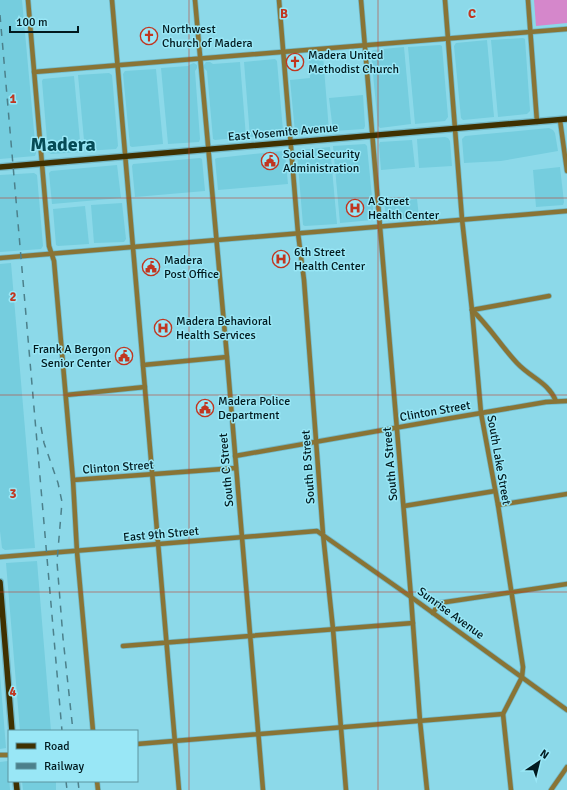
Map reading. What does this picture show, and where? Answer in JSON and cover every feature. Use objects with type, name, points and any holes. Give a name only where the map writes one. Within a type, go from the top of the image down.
[{"type":"main road","name":"East Yosemite Avenue","points":[[0,167],[567,119]]},
{"type":"main road","points":[[0,582],[3,656],[12,730]]},
{"type":"street","points":[[28,0],[41,163],[49,246],[54,261],[66,395],[77,552],[93,730]]},
{"type":"street","points":[[112,0],[179,790]]},
{"type":"street","name":"South C Street","points":[[195,0],[227,357],[263,790]]},
{"type":"street","name":"South B Street","points":[[278,0],[298,233],[304,280],[323,534],[333,629],[346,790]]},
{"type":"street","name":"South A Street","points":[[361,0],[427,790]]},
{"type":"street","name":"South Lake Street","points":[[445,0],[462,219],[481,413],[498,505],[523,667],[522,677],[503,714]]},
{"type":"street","points":[[528,0],[537,122]]},
{"type":"street","points":[[34,72],[567,29]]},
{"type":"street","points":[[560,120],[567,171]]},
{"type":"street","points":[[0,258],[567,211]]},
{"type":"street","points":[[472,310],[549,296]]},
{"type":"street","points":[[472,310],[485,322],[519,365],[550,389],[556,401]]},
{"type":"street","points":[[144,365],[227,357]]},
{"type":"street","points":[[66,395],[145,387]]},
{"type":"street","name":"Clinton Street","points":[[235,456],[481,413],[556,401],[567,401]]},
{"type":"street","name":"Clinton Street","points":[[73,480],[236,468]]},
{"type":"street","points":[[404,506],[495,491]]},
{"type":"street","points":[[498,505],[567,494]]},
{"type":"street","name":"East 9th Street","points":[[0,557],[77,552],[317,531],[323,534]]},
{"type":"street","name":"Sunrise Avenue","points":[[323,534],[567,710]]},
{"type":"street","points":[[433,613],[439,603],[567,584]]},
{"type":"street","points":[[123,646],[413,623]]},
{"type":"street","points":[[138,744],[503,714],[511,790]]},
{"type":"street","points":[[551,790],[567,767]]},
{"type":"shaded area","points":[[0,0],[22,0],[36,153],[35,156],[0,159]]},
{"type":"shaded area","points":[[534,0],[567,0],[567,23],[536,26]]},
{"type":"shaded area","points":[[525,39],[530,111],[527,114],[498,117],[491,40]]},
{"type":"shaded area","points":[[487,40],[494,117],[463,120],[461,118],[454,46],[456,43]]},
{"type":"shaded area","points":[[442,46],[448,117],[445,121],[415,124],[408,47]]},
{"type":"shaded area","points":[[404,47],[411,124],[380,128],[378,126],[371,53],[373,50]]},
{"type":"shaded area","points":[[323,55],[329,131],[297,134],[295,132],[290,80],[310,78],[309,56]]},
{"type":"shaded area","points":[[275,59],[277,61],[283,131],[281,134],[250,137],[244,62]]},
{"type":"shaded area","points":[[206,62],[213,64],[240,62],[246,137],[213,139],[207,71],[204,68]]},
{"type":"shaded area","points":[[194,63],[197,65],[195,71],[200,139],[199,142],[168,144],[161,68],[188,66]]},
{"type":"shaded area","points":[[156,69],[163,144],[132,147],[130,146],[123,74],[125,71]]},
{"type":"shaded area","points":[[109,73],[112,75],[118,146],[116,149],[85,151],[78,75]]},
{"type":"shaded area","points":[[74,76],[81,152],[51,154],[48,152],[42,81],[43,79]]},
{"type":"shaded area","points":[[363,95],[364,129],[333,131],[329,98]]},
{"type":"shaded area","points":[[549,128],[555,133],[558,151],[501,161],[464,163],[462,139],[465,136]]},
{"type":"shaded area","points":[[445,137],[450,141],[452,166],[419,168],[417,139]]},
{"type":"shaded area","points":[[412,140],[415,167],[381,170],[380,142]]},
{"type":"shaded area","points":[[365,144],[367,146],[374,218],[372,220],[340,223],[333,146]]},
{"type":"shaded area","points":[[330,147],[337,224],[305,226],[303,225],[297,153],[299,150]]},
{"type":"shaded area","points":[[282,151],[285,154],[288,184],[218,190],[215,159]]},
{"type":"shaded area","points":[[202,159],[205,191],[135,197],[133,164]]},
{"type":"shaded area","points":[[117,165],[121,198],[52,204],[49,173],[51,171]]},
{"type":"shaded area","points":[[560,167],[564,202],[563,205],[536,207],[533,170]]},
{"type":"shaded area","points":[[34,173],[37,175],[43,246],[41,249],[0,252],[0,175]]},
{"type":"shaded area","points":[[417,199],[419,217],[386,218],[384,202]]},
{"type":"shaded area","points":[[122,203],[126,239],[124,242],[94,243],[91,205]]},
{"type":"shaded area","points":[[85,206],[89,244],[56,245],[53,209]]},
{"type":"shaded area","points":[[11,263],[35,548],[5,550],[2,548],[0,531],[0,264]]},
{"type":"shaded area","points":[[37,561],[51,730],[20,730],[6,563]]},
{"type":"shaded area","points":[[0,674],[6,748],[0,749]]},
{"type":"shaded area","points":[[8,761],[8,782],[9,782],[10,790],[0,790],[0,762]]},
{"type":"shaded area","points":[[22,782],[56,782],[56,790],[23,790]]},
{"type":"railway","points":[[0,15],[62,730]]},
{"type":"railway","points":[[41,427],[44,443],[58,483],[62,502],[57,562],[73,730]]},
{"type":"railway","points":[[66,782],[67,790]]},
{"type":"railway","points":[[78,782],[79,790]]},
{"type":"place","name":"Northwest Church of Madera","points":[[149,36]]},
{"type":"place","name":"Madera United Methodist Church","points":[[295,62]]},
{"type":"place","name":"Social Security Administration","points":[[270,161]]},
{"type":"place","name":"A Street Health Center","points":[[355,208]]},
{"type":"place","name":"6th Street Health Center","points":[[281,259]]},
{"type":"place","name":"Madera Post Office","points":[[151,267]]},
{"type":"place","name":"Madera Behavioral Health Services","points":[[163,328]]},
{"type":"place","name":"Frank A Bergon Senior Center","points":[[124,356]]},
{"type":"place","name":"Madera Police Department","points":[[205,408]]},
{"type":"district","name":"Madera","points":[[63,144]]}]
